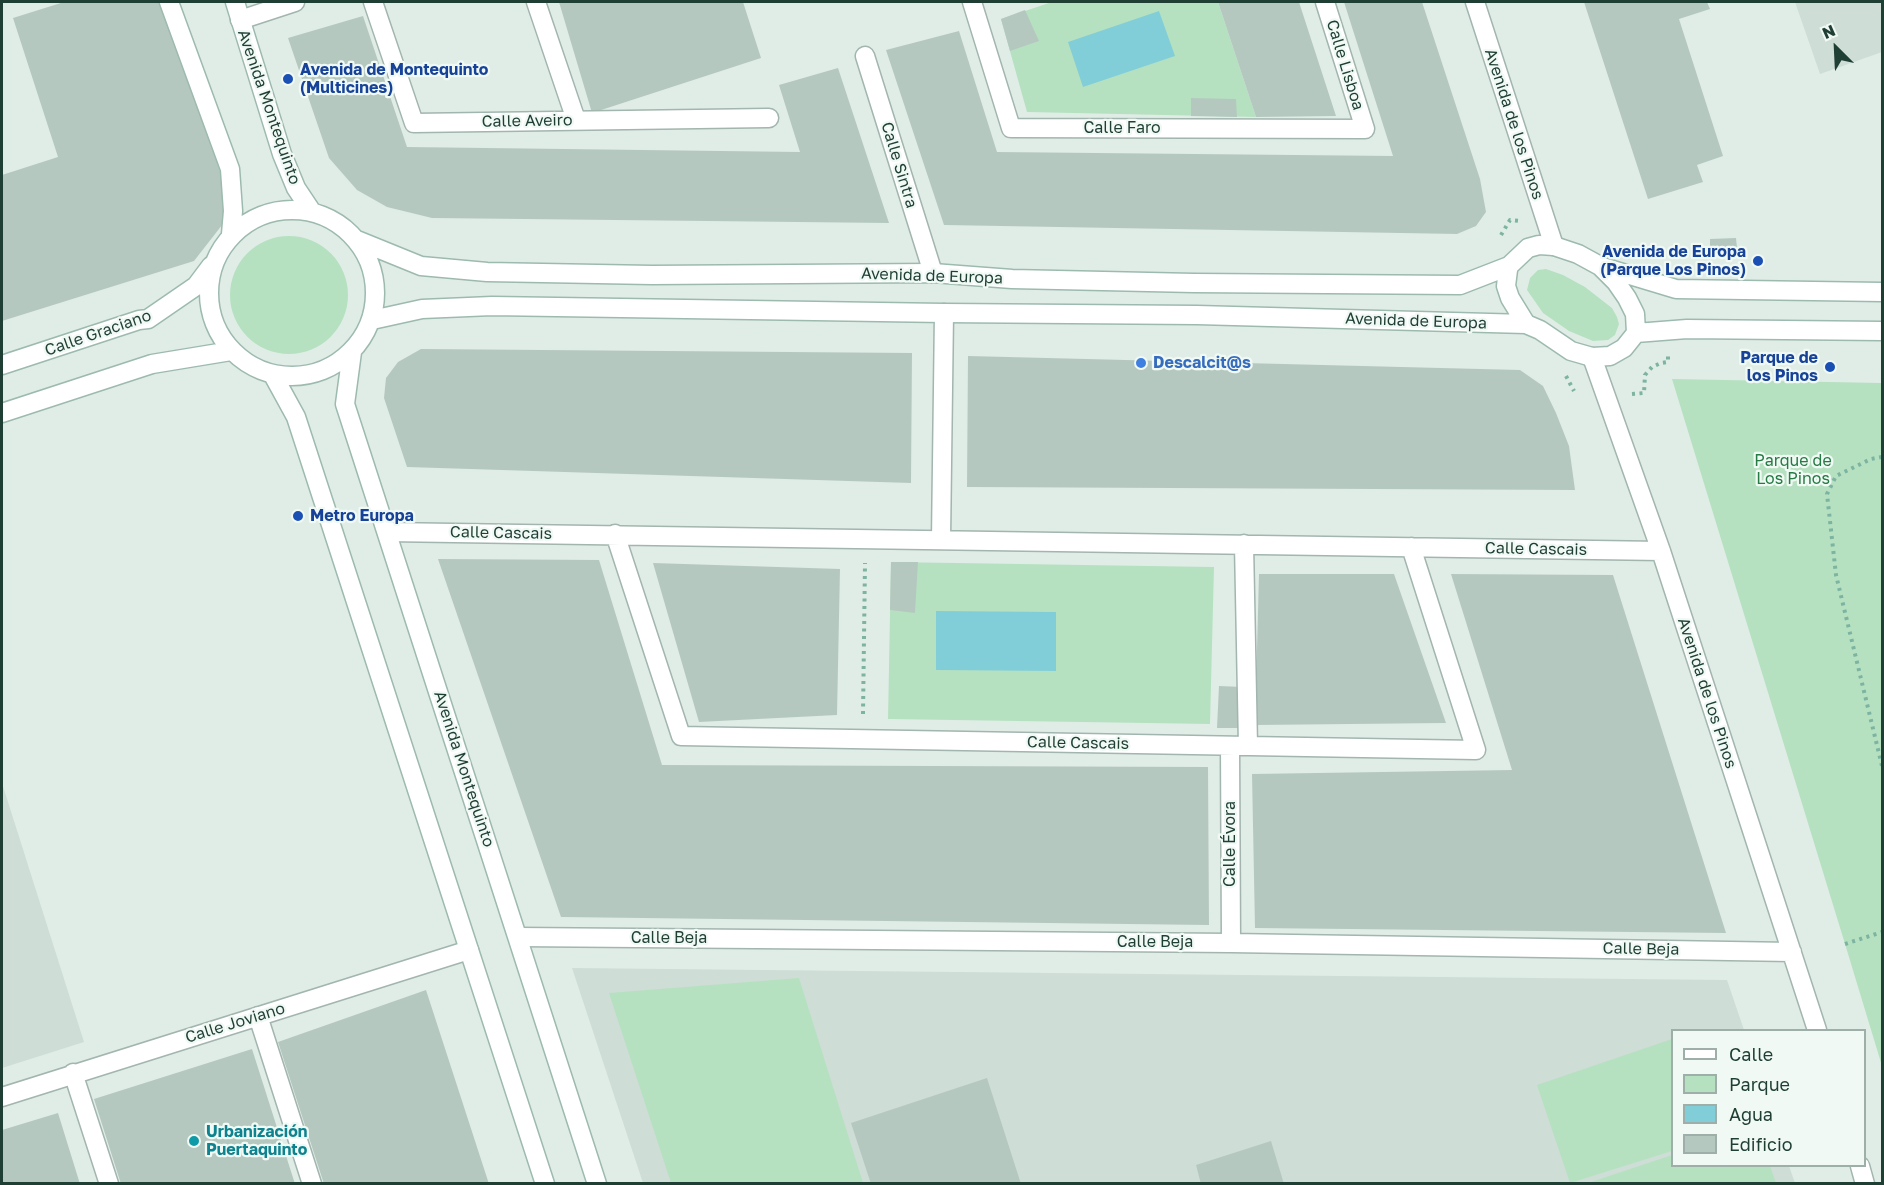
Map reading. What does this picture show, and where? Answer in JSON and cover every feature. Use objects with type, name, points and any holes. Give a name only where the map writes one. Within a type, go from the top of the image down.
[{"type":"street","points":[[169,2],[230,169],[233,211],[231,234]]},
{"type":"street","name":"Avenida Montequinto","points":[[236,2],[282,154],[296,188],[310,209]]},
{"type":"street","points":[[240,20],[295,2]]},
{"type":"street","name":"Calle Aveiro","points":[[373,2],[414,123],[769,118]]},
{"type":"street","points":[[536,2],[576,120]]},
{"type":"street","name":"Calle Faro","points":[[973,2],[1011,128],[1365,129]]},
{"type":"street","name":"Calle Lisboa","points":[[1325,2],[1365,129]]},
{"type":"street","name":"Avenida de los Pinos","points":[[1475,2],[1554,246]]},
{"type":"street","name":"Calle Sintra","points":[[865,56],[933,273]]},
{"type":"street","points":[[310,209],[324,214],[357,240],[370,257],[377,291],[372,320],[366,333],[352,352],[316,373],[273,375],[242,361],[219,335],[209,308],[208,291],[213,263],[231,234],[267,212],[310,209]]},
{"type":"street","name":"Avenida de Europa","points":[[357,240],[421,266],[487,272],[652,275],[933,273],[1012,279],[1460,285],[1509,266]]},
{"type":"street","points":[[1600,266],[1627,298],[1635,314],[1636,333],[1624,348],[1610,356],[1592,357],[1571,351],[1540,330],[1526,324],[1510,298],[1506,286],[1509,266],[1528,248],[1554,246],[1578,254],[1600,266],[1676,289],[1882,292]]},
{"type":"street","name":"Calle Graciano","points":[[2,365],[147,319],[196,286],[213,263]]},
{"type":"street","name":"Avenida de Europa","points":[[372,320],[422,309],[492,306],[1197,315],[1526,324]]},
{"type":"street","points":[[941,539],[944,313]]},
{"type":"street","points":[[1636,333],[1687,328],[1882,331]]},
{"type":"street","points":[[2,413],[153,364],[231,351]]},
{"type":"street","name":"Avenida Montequinto","points":[[352,352],[345,404],[597,1184]]},
{"type":"street","name":"Avenida de los Pinos","points":[[1592,357],[1660,551],[1817,1029]]},
{"type":"street","points":[[273,375],[296,417],[545,1184]]},
{"type":"street","name":"Calle Cascais","points":[[387,532],[1660,551]]},
{"type":"street","name":"Calle Cascais","points":[[615,534],[681,736],[1476,750],[1411,547]]},
{"type":"street","name":"Calle Évora","points":[[1231,943],[1244,544]]},
{"type":"street","name":"Calle Beja","points":[[519,937],[1231,943],[1792,952]]},
{"type":"street","name":"Calle Joviano","points":[[2,1096],[469,950]]},
{"type":"street","points":[[258,1016],[312,1184]]},
{"type":"street","points":[[73,1073],[109,1184]]},
{"type":"street","points":[[1860,1167],[1865,1184]]},
{"type":"path","points":[[1882,457],[1871,459],[1836,476],[1827,494],[1836,575],[1882,766]]},
{"type":"path","points":[[862,740],[866,538]]},
{"type":"path","points":[[1845,944],[1882,932]]},
{"type":"shaded area","points":[[1795,2],[1882,2],[1882,52],[1820,74]]},
{"type":"shaded area","points":[[2,783],[84,1042],[2,1068]]},
{"type":"shaded area","points":[[572,968],[1727,980],[1744,1029],[1671,1029],[1671,1167],[1789,1167],[1795,1183],[643,1183]]},
{"type":"green space","points":[[1052,2],[1218,2],[1256,117],[1027,112],[1001,19]]},
{"type":"green space","points":[[289,236],[322,246],[338,262],[348,295],[338,328],[322,344],[289,354],[256,344],[240,328],[230,295],[240,262],[256,246]]},
{"type":"green space","points":[[1546,269],[1585,287],[1612,308],[1619,324],[1615,335],[1608,340],[1593,341],[1569,331],[1543,313],[1527,290],[1530,278],[1538,270]]},
{"type":"green space","name":"Parque de Los Pinos","points":[[1672,379],[1882,383],[1882,1066],[1845,944]]},
{"type":"green space","points":[[891,562],[1214,567],[1210,724],[888,719]]},
{"type":"green space","points":[[799,978],[863,1183],[671,1183],[609,993]]},
{"type":"green space","points":[[1671,1039],[1671,1151],[1570,1183],[1537,1085]]},
{"type":"green space","points":[[1671,1155],[1671,1167],[1770,1167],[1776,1183],[1588,1183]]},
{"type":"water","points":[[1159,11],[1175,56],[1083,87],[1068,42]]},
{"type":"water","points":[[936,611],[1056,612],[1056,671],[936,670]]},
{"type":"building","points":[[64,2],[164,2],[233,211],[194,261],[2,321],[2,175],[58,157],[13,18]]},
{"type":"building","points":[[559,2],[743,2],[761,58],[592,113]]},
{"type":"building","points":[[1218,2],[1299,2],[1336,116],[1256,117]]},
{"type":"building","points":[[1344,2],[1422,2],[1480,179],[1486,212],[1476,226],[1457,234],[944,225],[886,50],[959,31],[997,152],[1393,156]]},
{"type":"building","points":[[1584,2],[1707,2],[1710,9],[1679,19],[1723,156],[1697,165],[1703,182],[1648,199]]},
{"type":"building","points":[[1025,10],[1039,41],[1010,51],[1001,19]]},
{"type":"building","points":[[363,16],[407,147],[800,152],[779,85],[838,68],[889,223],[432,218],[387,207],[357,190],[329,158],[288,38]]},
{"type":"building","points":[[1191,98],[1236,99],[1237,117],[1191,116]]},
{"type":"building","points":[[1736,238],[1737,248],[1710,249],[1710,239]]},
{"type":"building","points":[[421,349],[912,353],[911,483],[407,467],[384,398],[386,378],[398,362]]},
{"type":"building","points":[[968,356],[1520,370],[1543,386],[1556,413],[1569,446],[1575,490],[967,487]]},
{"type":"building","points":[[438,559],[599,560],[662,765],[1208,767],[1209,925],[561,917]]},
{"type":"building","points":[[891,562],[918,562],[915,613],[890,610]]},
{"type":"building","points":[[653,563],[840,569],[837,715],[699,722]]},
{"type":"building","points":[[1259,574],[1394,574],[1446,723],[1255,725]]},
{"type":"building","points":[[1451,574],[1613,575],[1726,933],[1255,928],[1252,774],[1512,770]]},
{"type":"building","points":[[1219,686],[1243,687],[1241,728],[1217,728]]},
{"type":"building","points":[[426,990],[489,1184],[324,1184],[278,1042]]},
{"type":"building","name":"Urbanización Puertaquinto","points":[[252,1049],[295,1184],[121,1184],[94,1099]]},
{"type":"building","points":[[987,1078],[1021,1184],[871,1184],[851,1123]]},
{"type":"building","points":[[58,1113],[80,1184],[2,1184],[2,1130]]},
{"type":"building","points":[[1271,1141],[1284,1184],[1201,1184],[1196,1165]]},
{"type":"place","name":"Avenida de Montequinto (Multicines)","points":[[288,79]]},
{"type":"place","name":"Avenida de Europa (Parque Los Pinos)","points":[[1758,261]]},
{"type":"place","name":"Descalcit@s","points":[[1141,363]]},
{"type":"place","name":"Parque de los Pinos","points":[[1830,367]]},
{"type":"place","name":"Metro Europa","points":[[298,516]]},
{"type":"place","name":"Urbanización Puertaquinto","points":[[194,1141]]}]
